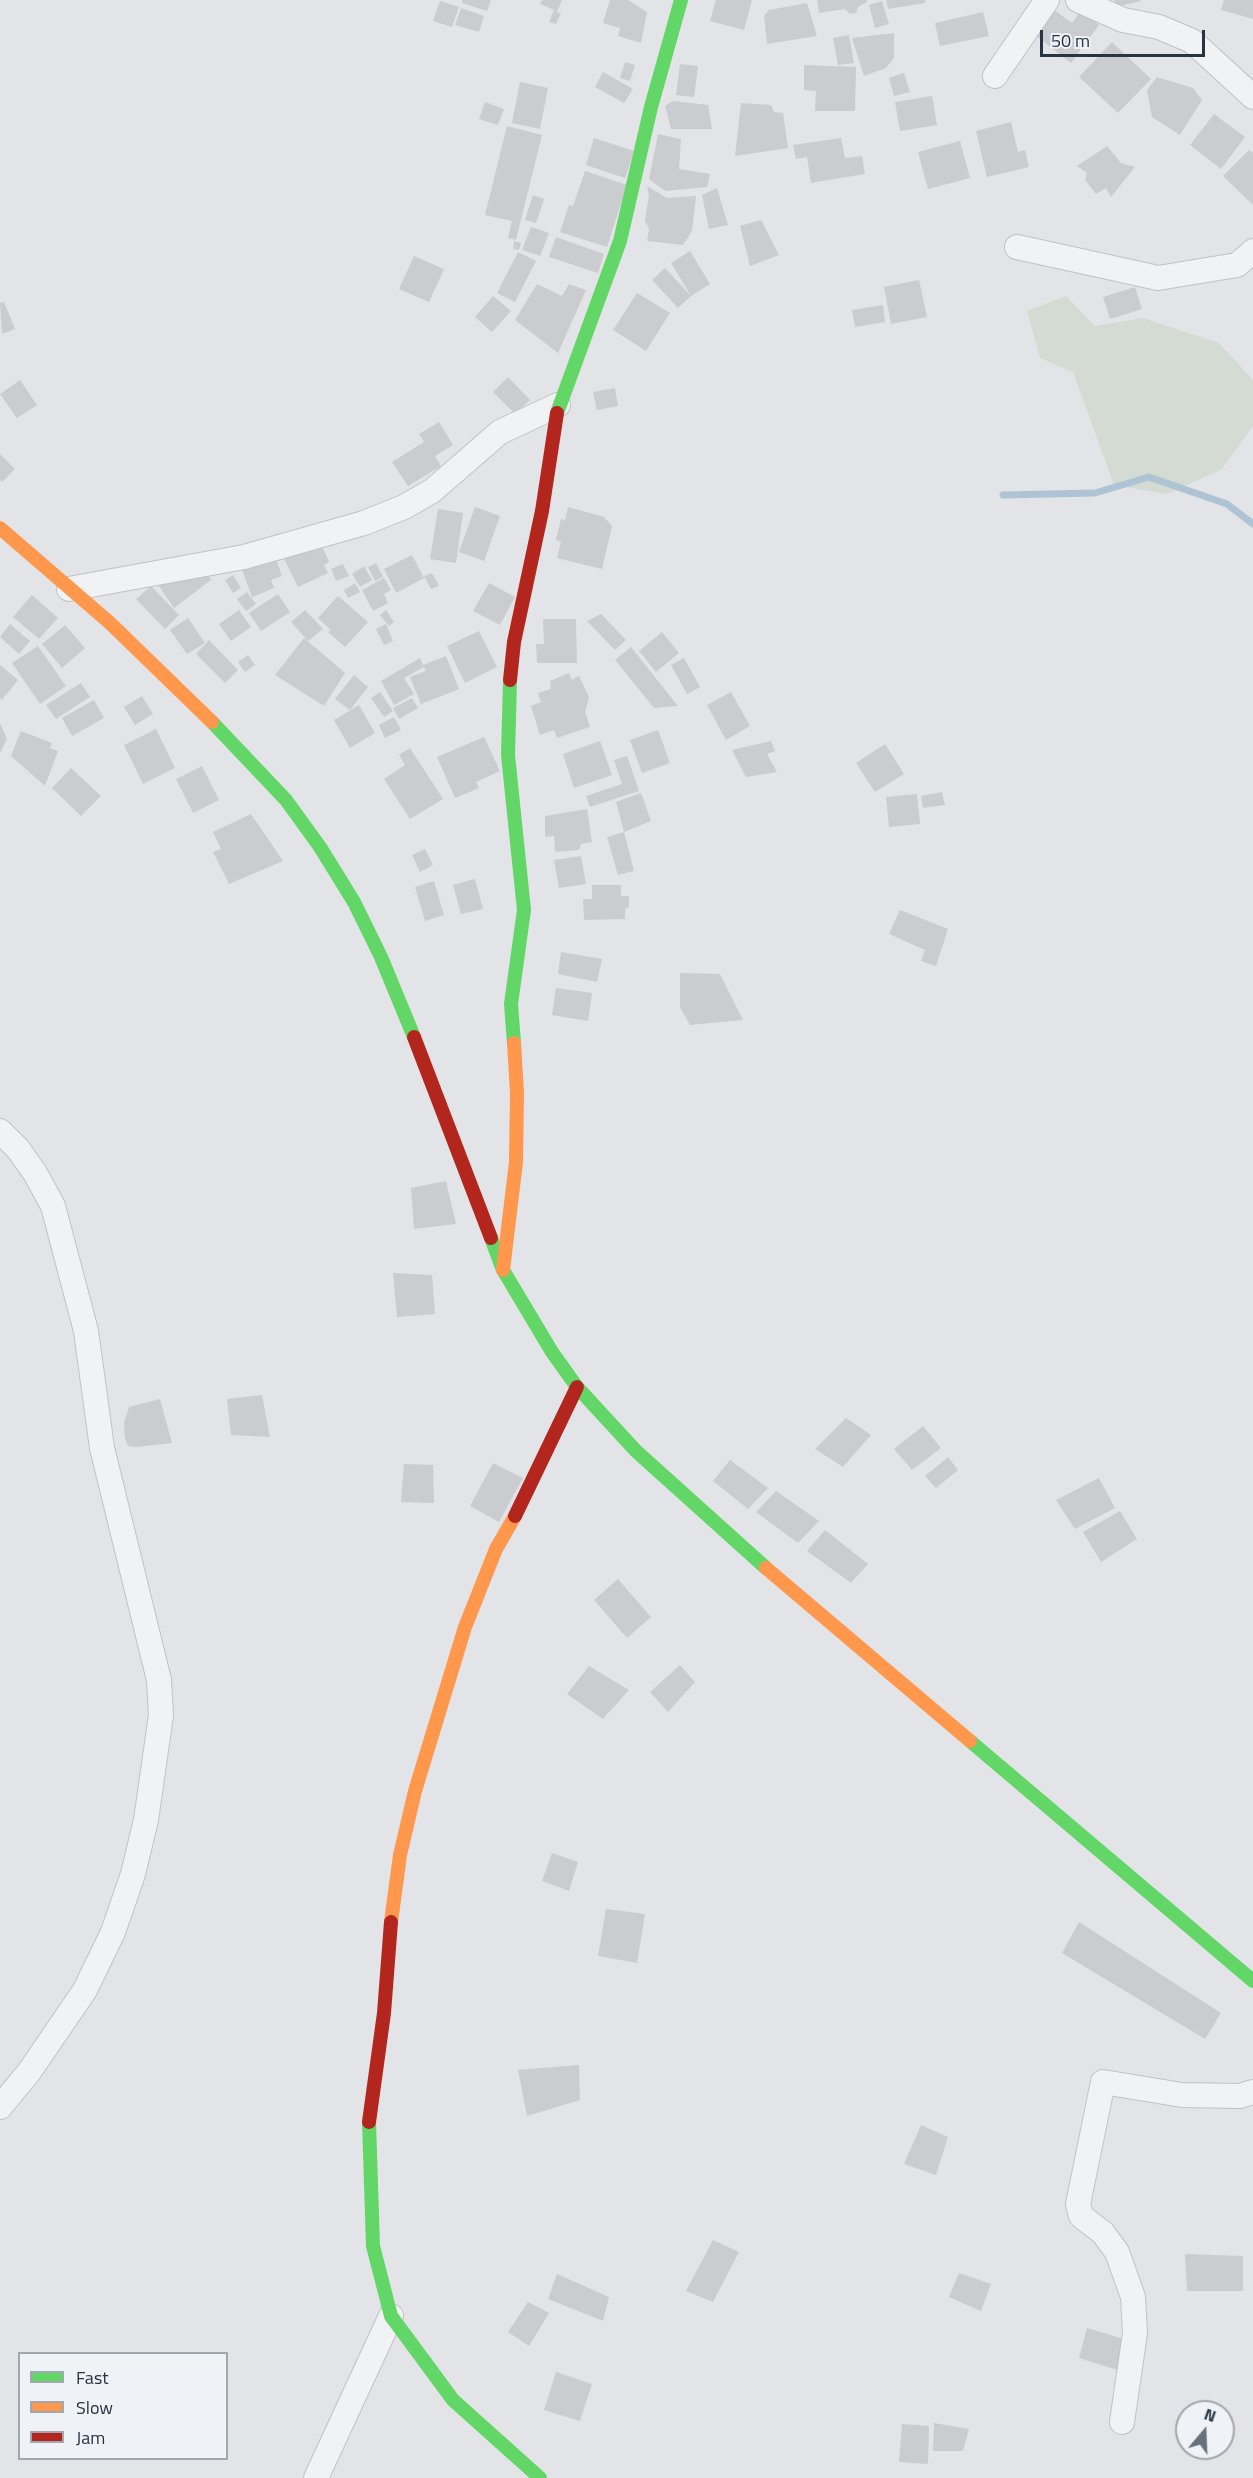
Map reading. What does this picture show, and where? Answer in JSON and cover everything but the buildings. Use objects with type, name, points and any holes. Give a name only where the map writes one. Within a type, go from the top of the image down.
[{"type":"main road","points":[[503,1270],[516,1162],[517,1093],[511,1004],[524,910],[508,755],[507,700],[514,642],[542,511],[558,405],[620,241],[657,86],[681,0]]},
{"type":"main road","points":[[0,528],[110,623],[193,701],[286,800],[320,847],[354,902],[381,957],[412,1031],[503,1270],[552,1352],[577,1387],[636,1451],[736,1543],[1253,1981]]},
{"type":"main road","points":[[540,2478],[453,2400],[391,2316],[379,2276],[374,2246],[369,2116],[384,2013],[393,1900],[400,1855],[415,1791],[465,1627],[496,1549],[522,1504],[577,1387]]},
{"type":"street","points":[[995,76],[1047,0]]},
{"type":"street","points":[[1078,0],[1123,20],[1158,27],[1192,41],[1253,97]]},
{"type":"street","points":[[1017,247],[1158,278],[1237,265],[1253,250]]},
{"type":"street","points":[[69,589],[244,557],[364,523],[404,507],[432,491],[500,432],[558,405]]},
{"type":"street","points":[[0,1131],[18,1149],[35,1173],[53,1206],[86,1331],[102,1448],[159,1680],[161,1715],[147,1820],[133,1874],[112,1932],[85,1990],[29,2072],[0,2107]]},
{"type":"street","points":[[1122,2421],[1135,2333],[1133,2297],[1113,2247],[1102,2233],[1081,2216],[1078,2204],[1103,2082],[1182,2096],[1240,2096],[1253,2092]]},
{"type":"street","points":[[316,2478],[391,2316]]},
{"type":"shaded area","points":[[1066,296],[1095,326],[1143,318],[1219,343],[1253,380],[1253,426],[1222,469],[1167,494],[1114,485],[1073,372],[1040,358],[1027,311]]},
{"type":"waterway","points":[[1003,495],[1095,493],[1149,477],[1227,504],[1253,524]]},
{"type":"traffic: fast","points":[[557,413],[620,241],[651,107],[681,0]]},
{"type":"traffic: fast","points":[[510,680],[508,755],[524,910],[511,1004],[514,1043]]},
{"type":"traffic: fast","points":[[212,722],[286,800],[320,847],[354,902],[381,957],[414,1037]]},
{"type":"traffic: fast","points":[[491,1238],[503,1270],[552,1352],[577,1387],[636,1451],[766,1568]]},
{"type":"traffic: fast","points":[[970,1741],[1253,1981]]},
{"type":"traffic: fast","points":[[369,2122],[373,2246],[391,2316],[453,2400],[540,2478]]},
{"type":"traffic: slow","points":[[0,528],[110,623],[212,722]]},
{"type":"traffic: slow","points":[[503,1270],[516,1162],[517,1093],[514,1043]]},
{"type":"traffic: slow","points":[[391,1922],[400,1855],[415,1791],[465,1627],[496,1549],[515,1516]]},
{"type":"traffic: slow","points":[[766,1568],[970,1741]]},
{"type":"traffic: jam","points":[[510,680],[514,642],[542,511],[557,413]]},
{"type":"traffic: jam","points":[[414,1037],[491,1238]]},
{"type":"traffic: jam","points":[[515,1516],[577,1387]]},
{"type":"traffic: jam","points":[[369,2122],[384,2013],[391,1922]]}]
